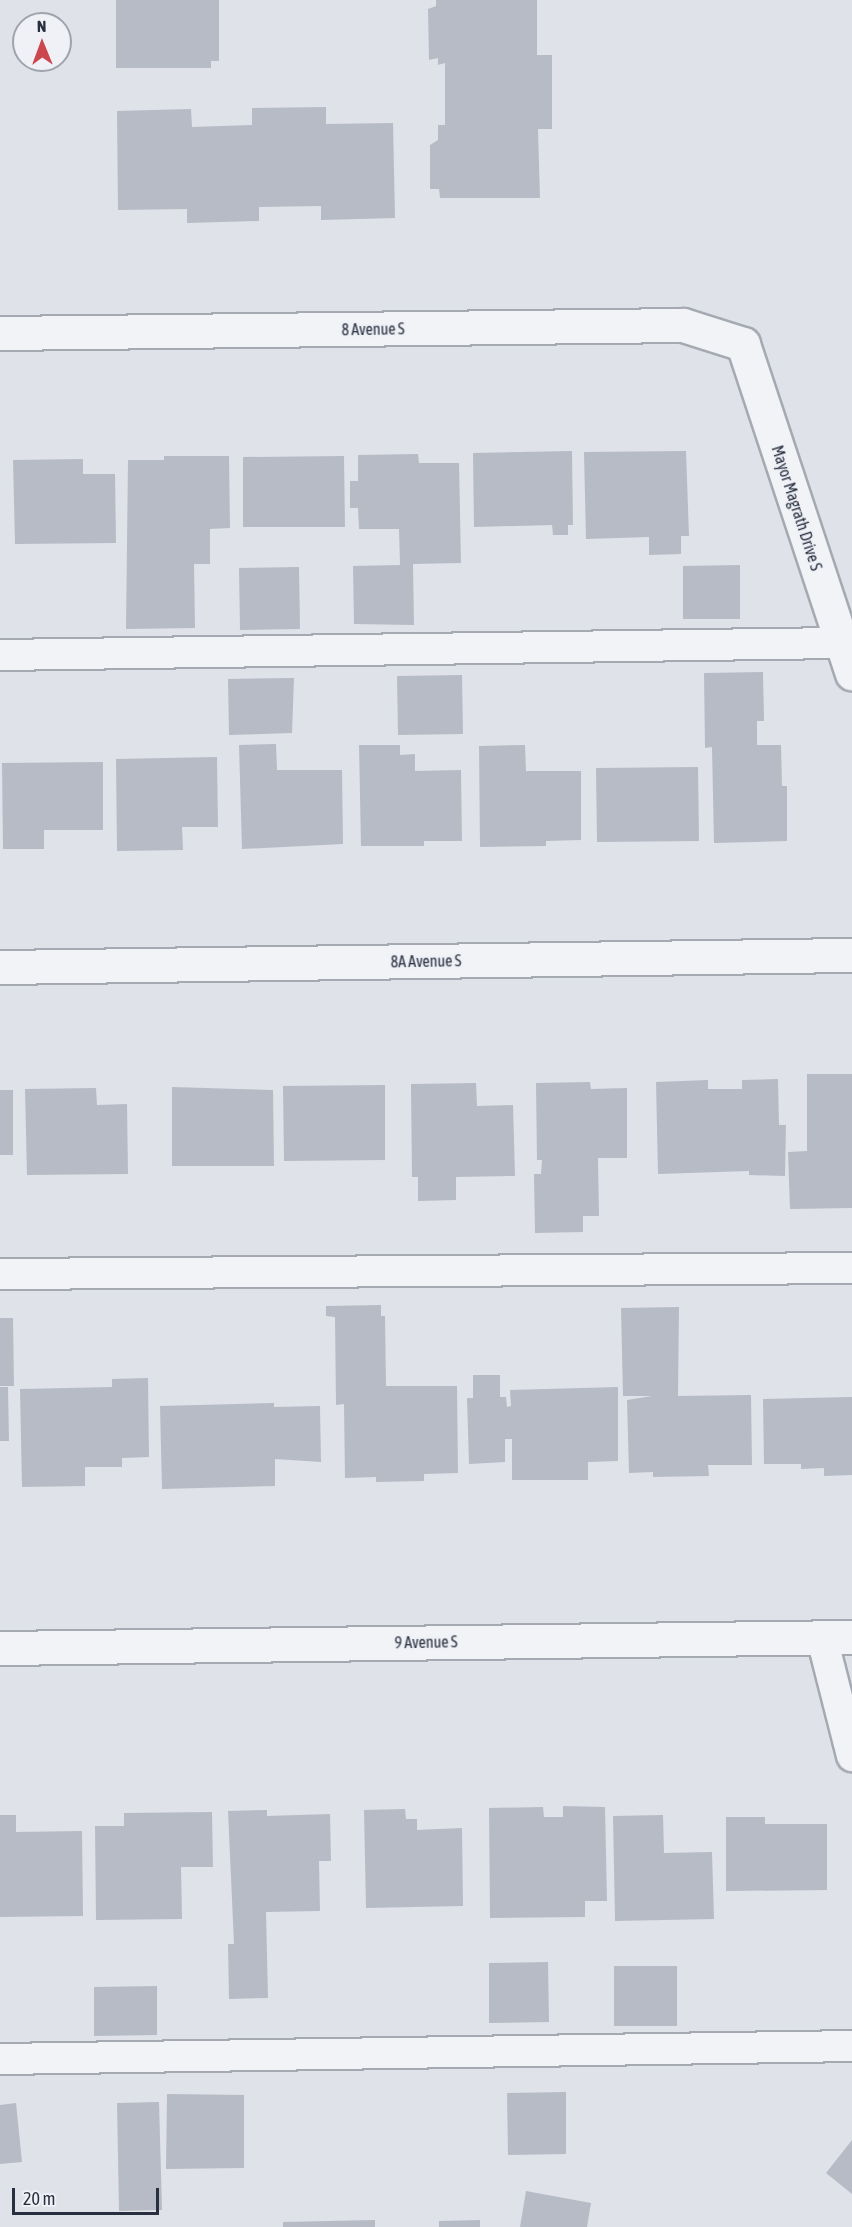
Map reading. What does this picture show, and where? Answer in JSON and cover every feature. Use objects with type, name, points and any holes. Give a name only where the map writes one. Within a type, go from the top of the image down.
[{"type":"street","name":"8 Avenue S","points":[[0,333],[683,325],[743,344]]},
{"type":"street","name":"Mayor Magrath Drive S","points":[[743,344],[847,658]]},
{"type":"street","name":"8A Avenue S","points":[[0,968],[852,955]]},
{"type":"street","name":"9 Avenue S","points":[[0,1648],[837,1637]]},
{"type":"lane","points":[[0,655],[847,658]]},
{"type":"lane","points":[[0,1274],[852,1268]]},
{"type":"lane","points":[[837,1637],[852,1756]]},
{"type":"lane","points":[[0,2059],[852,2046]]},
{"type":"building","points":[[116,0],[219,0],[219,61],[211,61],[211,68],[116,68]]},
{"type":"building","points":[[436,0],[537,0],[537,55],[552,55],[552,129],[538,129],[540,198],[440,198],[439,189],[430,189],[430,145],[438,140],[438,125],[445,125],[445,63],[438,65],[438,58],[429,60],[428,9],[436,6]]},
{"type":"building","points":[[326,107],[326,124],[393,123],[395,218],[321,220],[321,206],[259,207],[259,221],[187,223],[187,209],[118,210],[117,111],[191,109],[192,127],[252,125],[252,108]]},
{"type":"building","points":[[572,451],[573,525],[568,525],[568,535],[553,535],[552,525],[474,527],[473,453]]},
{"type":"building","points":[[686,451],[689,536],[681,536],[681,554],[649,555],[649,537],[586,539],[584,452]]},
{"type":"building","points":[[418,454],[419,463],[459,463],[461,563],[413,564],[414,625],[354,624],[353,566],[400,565],[399,529],[359,529],[358,508],[350,508],[350,481],[358,481],[358,455]]},
{"type":"building","points":[[164,456],[229,456],[230,528],[210,529],[210,564],[194,564],[195,628],[126,629],[128,460],[164,460]]},
{"type":"building","points":[[344,456],[345,527],[243,527],[243,457]]},
{"type":"building","points":[[83,459],[83,474],[115,474],[116,543],[15,544],[13,460]]},
{"type":"building","points":[[740,565],[740,619],[683,619],[683,566]]},
{"type":"building","points":[[299,567],[300,629],[240,630],[239,568]]},
{"type":"building","points":[[763,672],[764,721],[757,721],[757,745],[781,745],[782,786],[787,786],[787,841],[714,843],[712,747],[705,748],[704,673]]},
{"type":"building","points":[[462,675],[463,734],[398,735],[397,676]]},
{"type":"building","points":[[294,678],[292,733],[229,735],[228,679]]},
{"type":"building","points":[[276,744],[277,770],[342,770],[343,844],[242,849],[239,745]]},
{"type":"building","points":[[359,745],[400,745],[400,755],[415,754],[415,771],[461,770],[462,841],[424,841],[424,846],[361,846]]},
{"type":"building","points":[[525,745],[526,771],[581,771],[581,840],[546,841],[546,846],[480,847],[479,746]]},
{"type":"building","points":[[217,757],[218,827],[182,827],[183,850],[117,851],[116,759]]},
{"type":"building","points":[[103,762],[103,830],[44,830],[44,849],[3,849],[2,763]]},
{"type":"building","points":[[698,767],[699,841],[597,842],[596,768]]},
{"type":"building","points":[[807,1074],[852,1074],[852,1208],[790,1209],[788,1152],[807,1151]]},
{"type":"building","points":[[778,1079],[779,1125],[786,1125],[785,1176],[749,1175],[749,1171],[658,1174],[656,1082],[708,1080],[708,1089],[742,1089],[742,1080]]},
{"type":"building","points":[[590,1082],[591,1089],[627,1088],[627,1158],[598,1158],[599,1216],[583,1216],[583,1232],[535,1233],[534,1174],[541,1174],[542,1160],[537,1160],[536,1083]]},
{"type":"building","points":[[476,1083],[477,1106],[513,1105],[515,1176],[456,1177],[456,1200],[418,1201],[418,1177],[412,1177],[411,1084]]},
{"type":"building","points":[[385,1085],[385,1160],[284,1161],[283,1086]]},
{"type":"building","points":[[172,1087],[273,1090],[274,1166],[172,1166]]},
{"type":"building","points":[[96,1088],[97,1105],[127,1104],[128,1174],[27,1175],[25,1089]]},
{"type":"building","points":[[0,1090],[13,1090],[13,1155],[0,1155]]},
{"type":"building","points":[[381,1305],[381,1316],[385,1316],[386,1386],[457,1386],[458,1473],[424,1474],[424,1481],[376,1482],[376,1477],[345,1478],[344,1404],[336,1405],[335,1317],[326,1316],[326,1306]]},
{"type":"building","points":[[679,1307],[678,1396],[751,1395],[752,1465],[708,1465],[709,1476],[653,1477],[653,1472],[629,1473],[627,1400],[652,1396],[623,1396],[621,1308]]},
{"type":"building","points":[[0,1318],[13,1318],[14,1386],[0,1386]]},
{"type":"building","points":[[473,1375],[500,1375],[500,1397],[506,1397],[507,1407],[511,1406],[510,1390],[618,1387],[618,1461],[588,1462],[588,1480],[512,1480],[512,1439],[505,1439],[505,1462],[469,1464],[467,1398],[473,1398]]},
{"type":"building","points":[[148,1378],[149,1457],[122,1458],[122,1467],[85,1467],[85,1486],[22,1487],[20,1389],[112,1387],[112,1379]]},
{"type":"building","points":[[0,1387],[8,1387],[9,1441],[0,1441]]},
{"type":"building","points":[[852,1397],[852,1475],[824,1476],[824,1468],[801,1469],[801,1464],[764,1464],[763,1399]]},
{"type":"building","points":[[274,1403],[274,1407],[320,1406],[321,1462],[275,1459],[275,1486],[162,1489],[160,1406]]},
{"type":"building","points":[[563,1806],[605,1807],[607,1901],[585,1901],[585,1917],[490,1918],[489,1808],[543,1807],[544,1817],[563,1817]]},
{"type":"building","points":[[405,1809],[406,1819],[417,1819],[417,1830],[462,1828],[463,1906],[366,1908],[364,1810]]},
{"type":"building","points":[[267,1810],[267,1816],[330,1814],[331,1861],[319,1861],[320,1911],[266,1912],[268,1998],[229,1999],[228,1944],[234,1944],[228,1811]]},
{"type":"building","points":[[212,1812],[213,1867],[181,1867],[182,1919],[96,1920],[95,1826],[124,1826],[124,1813]]},
{"type":"building","points":[[0,1815],[16,1815],[16,1832],[82,1831],[83,1916],[0,1917]]},
{"type":"building","points":[[663,1815],[664,1853],[712,1852],[714,1919],[615,1921],[613,1816]]},
{"type":"building","points":[[726,1817],[765,1817],[765,1824],[827,1824],[827,1890],[726,1891]]},
{"type":"building","points":[[548,1962],[549,2022],[489,2023],[489,1963]]},
{"type":"building","points":[[614,1966],[677,1966],[677,2026],[614,2026]]},
{"type":"building","points":[[157,1986],[157,2035],[94,2036],[94,1987]]},
{"type":"building","points":[[566,2092],[566,2154],[508,2155],[507,2093]]},
{"type":"building","points":[[167,2094],[244,2095],[244,2168],[166,2169]]},
{"type":"building","points":[[159,2102],[162,2210],[119,2211],[117,2103]]},
{"type":"building","points":[[16,2103],[22,2162],[0,2164],[0,2105]]},
{"type":"building","points":[[852,2140],[852,2194],[826,2173]]},
{"type":"building","points":[[526,2191],[591,2203],[587,2227],[520,2227]]},
{"type":"building","points":[[375,2220],[375,2227],[283,2227],[283,2222]]},
{"type":"building","points":[[480,2220],[480,2227],[439,2227],[439,2221]]}]
